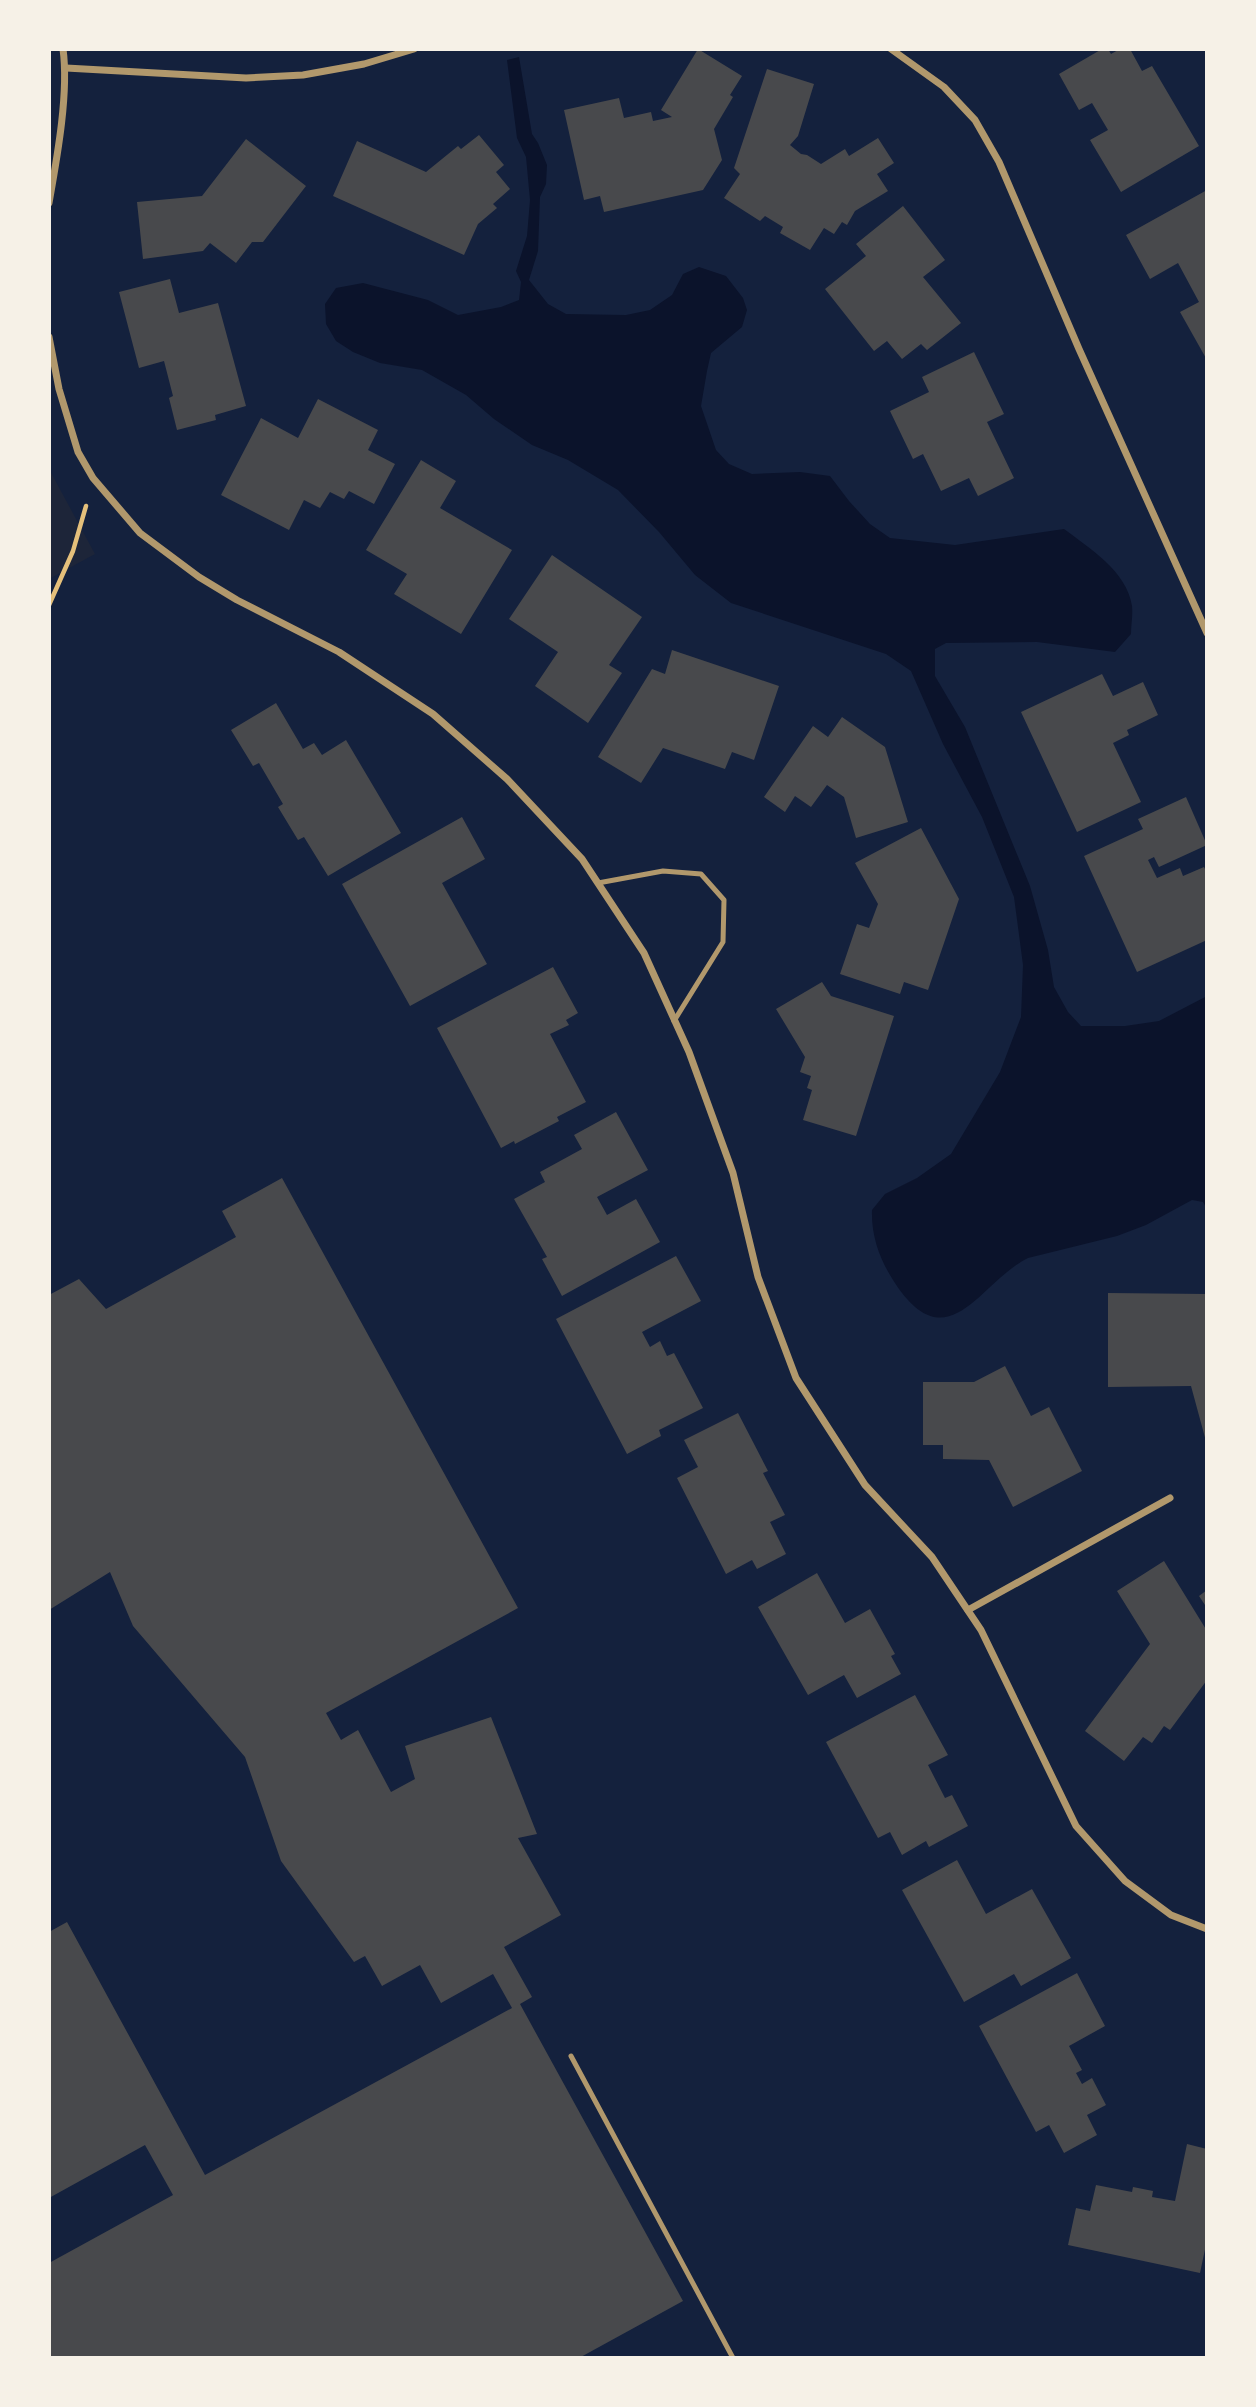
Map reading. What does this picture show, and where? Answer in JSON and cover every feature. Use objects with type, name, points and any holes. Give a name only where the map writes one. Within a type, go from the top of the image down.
[{"type":"street","points":[[49,203],[57,159],[66,68],[63,49]]},
{"type":"street","points":[[66,68],[246,78],[292,75],[364,64],[414,49]]},
{"type":"street","points":[[891,49],[944,87],[975,120],[999,162],[1079,349],[1207,633]]},
{"type":"street","points":[[49,337],[59,389],[78,452],[93,478],[141,533],[199,577],[237,600],[339,652],[433,714],[507,779],[582,859],[644,953],[689,1052],[733,1173],[758,1276],[796,1378],[865,1485],[932,1557],[981,1630],[1076,1826],[1125,1881],[1171,1915],[1207,1929]]},
{"type":"street","points":[[968,1610],[1170,1498]]},
{"type":"lane","points":[[598,883],[663,871],[701,874],[724,900],[723,942],[674,1021]]},
{"type":"lane","points":[[571,2056],[733,2358]]},
{"type":"path","points":[[49,605],[73,551],[93,478]]},
{"type":"shaded area","points":[[519,57],[532,134],[547,165],[546,184],[540,197],[538,251],[529,280],[548,304],[566,314],[626,315],[650,310],[672,295],[683,274],[699,267],[726,276],[743,298],[747,310],[742,327],[711,353],[701,406],[716,450],[729,464],[752,474],[800,472],[830,476],[870,524],[890,538],[955,545],[1064,529],[1095,552],[1123,582],[1132,606],[1131,634],[1115,652],[1037,642],[946,643],[935,649],[935,676],[965,727],[1030,886],[1048,950],[1054,987],[1068,1012],[1081,1026],[1125,1026],[1159,1021],[1207,996],[1207,1209],[1203,1202],[1192,1200],[1146,1225],[1117,1236],[1028,1258],[965,1308],[950,1316],[934,1317],[917,1309],[893,1280],[876,1241],[872,1210],[885,1194],[917,1178],[951,1154],[1000,1072],[1021,1017],[1023,965],[1014,897],[982,817],[943,744],[911,671],[886,654],[731,603],[695,575],[659,532],[618,490],[568,460],[532,445],[494,419],[466,395],[422,370],[380,363],[353,352],[336,341],[326,324],[325,304],[336,288],[363,283],[428,300],[458,315],[501,307],[519,300],[521,282],[516,271],[527,236],[530,200],[526,157],[517,138],[507,60]]},
{"type":"shaded area","points":[[49,469],[95,554],[49,579]]},
{"type":"building","points":[[698,49],[742,76],[714,129],[722,160],[703,190],[604,212],[600,196],[584,200],[564,110],[619,98],[624,118],[651,112],[653,121],[672,117],[661,110]]},
{"type":"building","points":[[1102,49],[1108,49],[1111,54],[1120,49],[1130,49],[1142,71],[1152,66],[1199,146],[1121,192],[1090,140],[1108,130],[1092,103],[1079,110],[1059,74]]},
{"type":"building","points":[[767,69],[814,84],[798,136],[790,145],[801,154],[821,164],[845,149],[849,156],[878,138],[894,163],[877,174],[888,191],[855,211],[847,225],[842,222],[834,234],[824,228],[810,250],[780,233],[783,227],[765,216],[760,221],[724,198],[740,174],[734,168]]},
{"type":"building","points":[[479,135],[504,165],[496,172],[510,189],[493,204],[497,208],[478,224],[464,255],[333,196],[357,141],[426,172],[458,146],[461,149]]},
{"type":"building","points":[[246,139],[306,186],[263,242],[252,242],[236,263],[210,243],[203,251],[143,259],[137,202],[202,196]]},
{"type":"building","points":[[1207,190],[1207,360],[1180,312],[1199,302],[1178,263],[1150,279],[1126,235]]},
{"type":"building","points":[[903,206],[945,260],[923,277],[961,323],[927,350],[921,344],[902,359],[887,341],[874,351],[825,289],[866,256],[856,244]]},
{"type":"building","points":[[170,279],[179,313],[218,303],[246,406],[215,415],[216,420],[177,430],[169,398],[173,396],[164,361],[139,368],[119,292]]},
{"type":"building","points":[[974,352],[1004,414],[987,422],[1014,478],[978,496],[969,478],[941,491],[923,454],[913,459],[890,411],[929,392],[922,377]]},
{"type":"building","points":[[318,399],[378,430],[368,450],[395,464],[374,504],[349,491],[344,499],[330,492],[320,508],[304,500],[289,530],[221,495],[261,418],[298,438]]},
{"type":"building","points":[[421,460],[456,481],[440,508],[512,550],[461,634],[394,594],[407,574],[366,550]]},
{"type":"building","points":[[552,555],[642,617],[609,665],[622,673],[588,723],[535,686],[558,652],[509,619]]},
{"type":"building","points":[[672,650],[779,686],[754,760],[732,752],[725,769],[663,748],[641,783],[598,757],[652,669],[665,674]]},
{"type":"building","points":[[1102,674],[1113,696],[1143,682],[1158,715],[1127,730],[1129,735],[1113,743],[1141,802],[1077,832],[1021,712]]},
{"type":"building","points":[[276,703],[303,749],[314,743],[322,755],[346,740],[401,833],[328,876],[304,837],[298,840],[278,807],[283,804],[259,763],[253,766],[231,730]]},
{"type":"building","points":[[842,717],[885,747],[908,822],[856,838],[844,797],[827,785],[811,807],[795,796],[785,812],[764,797],[813,726],[828,737]]},
{"type":"building","points":[[1186,797],[1207,845],[1159,867],[1154,857],[1148,860],[1157,878],[1180,868],[1183,876],[1204,867],[1207,873],[1207,940],[1137,972],[1084,856],[1143,829],[1138,819]]},
{"type":"building","points":[[462,817],[485,859],[442,883],[487,964],[410,1006],[342,884]]},
{"type":"building","points":[[921,828],[959,899],[928,990],[904,982],[900,994],[840,974],[857,924],[869,928],[878,904],[855,863]]},
{"type":"building","points":[[553,967],[578,1013],[566,1020],[569,1025],[550,1034],[586,1102],[557,1117],[559,1121],[515,1144],[514,1141],[501,1148],[437,1028]]},
{"type":"building","points":[[822,982],[831,996],[894,1016],[856,1136],[803,1120],[812,1090],[807,1088],[811,1076],[800,1072],[805,1057],[776,1009]]},
{"type":"building","points":[[616,1112],[648,1170],[597,1197],[607,1215],[636,1199],[660,1242],[562,1296],[542,1259],[547,1257],[514,1199],[545,1182],[540,1172],[582,1149],[574,1135]]},
{"type":"building","points":[[282,1178],[518,1608],[326,1713],[341,1740],[358,1730],[391,1792],[415,1779],[405,1746],[491,1717],[537,1834],[518,1838],[561,1915],[504,1947],[532,1997],[520,2004],[683,2301],[579,2358],[49,2358],[49,2263],[173,2195],[145,2145],[49,2198],[49,1932],[67,1922],[205,2175],[512,2008],[493,1974],[441,2003],[420,1965],[382,1986],[365,1956],[354,1962],[281,1861],[245,1757],[133,1626],[110,1572],[49,1610],[49,1295],[79,1279],[106,1309],[236,1237],[222,1211]]},
{"type":"building","points":[[676,1256],[701,1301],[642,1332],[650,1347],[660,1341],[667,1356],[674,1353],[703,1408],[659,1430],[661,1436],[627,1454],[556,1319]]},
{"type":"building","points":[[1108,1293],[1207,1294],[1207,1445],[1191,1386],[1108,1387]]},
{"type":"building","points":[[1005,1366],[1031,1416],[1049,1407],[1082,1471],[1013,1507],[989,1460],[943,1459],[943,1445],[923,1445],[923,1382],[974,1382]]},
{"type":"building","points":[[738,1413],[768,1471],[763,1473],[785,1515],[770,1522],[786,1554],[757,1569],[752,1560],[726,1574],[677,1478],[698,1467],[684,1440]]},
{"type":"building","points":[[1164,1561],[1207,1631],[1207,1680],[1170,1730],[1164,1726],[1152,1743],[1143,1737],[1124,1761],[1085,1731],[1150,1644],[1117,1591]]},
{"type":"building","points":[[817,1573],[845,1623],[870,1609],[895,1654],[891,1656],[901,1674],[857,1698],[844,1675],[808,1695],[758,1607]]},
{"type":"building","points":[[1207,1590],[1207,1608],[1199,1596]]},
{"type":"building","points":[[915,1695],[948,1755],[928,1765],[945,1798],[952,1795],[968,1826],[929,1847],[926,1841],[902,1855],[890,1832],[878,1838],[826,1742]]},
{"type":"building","points":[[957,1860],[986,1914],[1032,1889],[1071,1958],[1021,1986],[1014,1974],[964,2002],[902,1890]]},
{"type":"building","points":[[1077,1973],[1105,2026],[1069,2046],[1082,2070],[1076,2073],[1082,2084],[1092,2078],[1106,2105],[1087,2115],[1097,2135],[1064,2153],[1049,2125],[1036,2132],[979,2026]]},
{"type":"building","points":[[1187,2144],[1207,2149],[1207,2240],[1200,2273],[1068,2245],[1076,2208],[1090,2211],[1096,2185],[1132,2192],[1133,2187],[1153,2191],[1152,2197],[1175,2201]]}]
